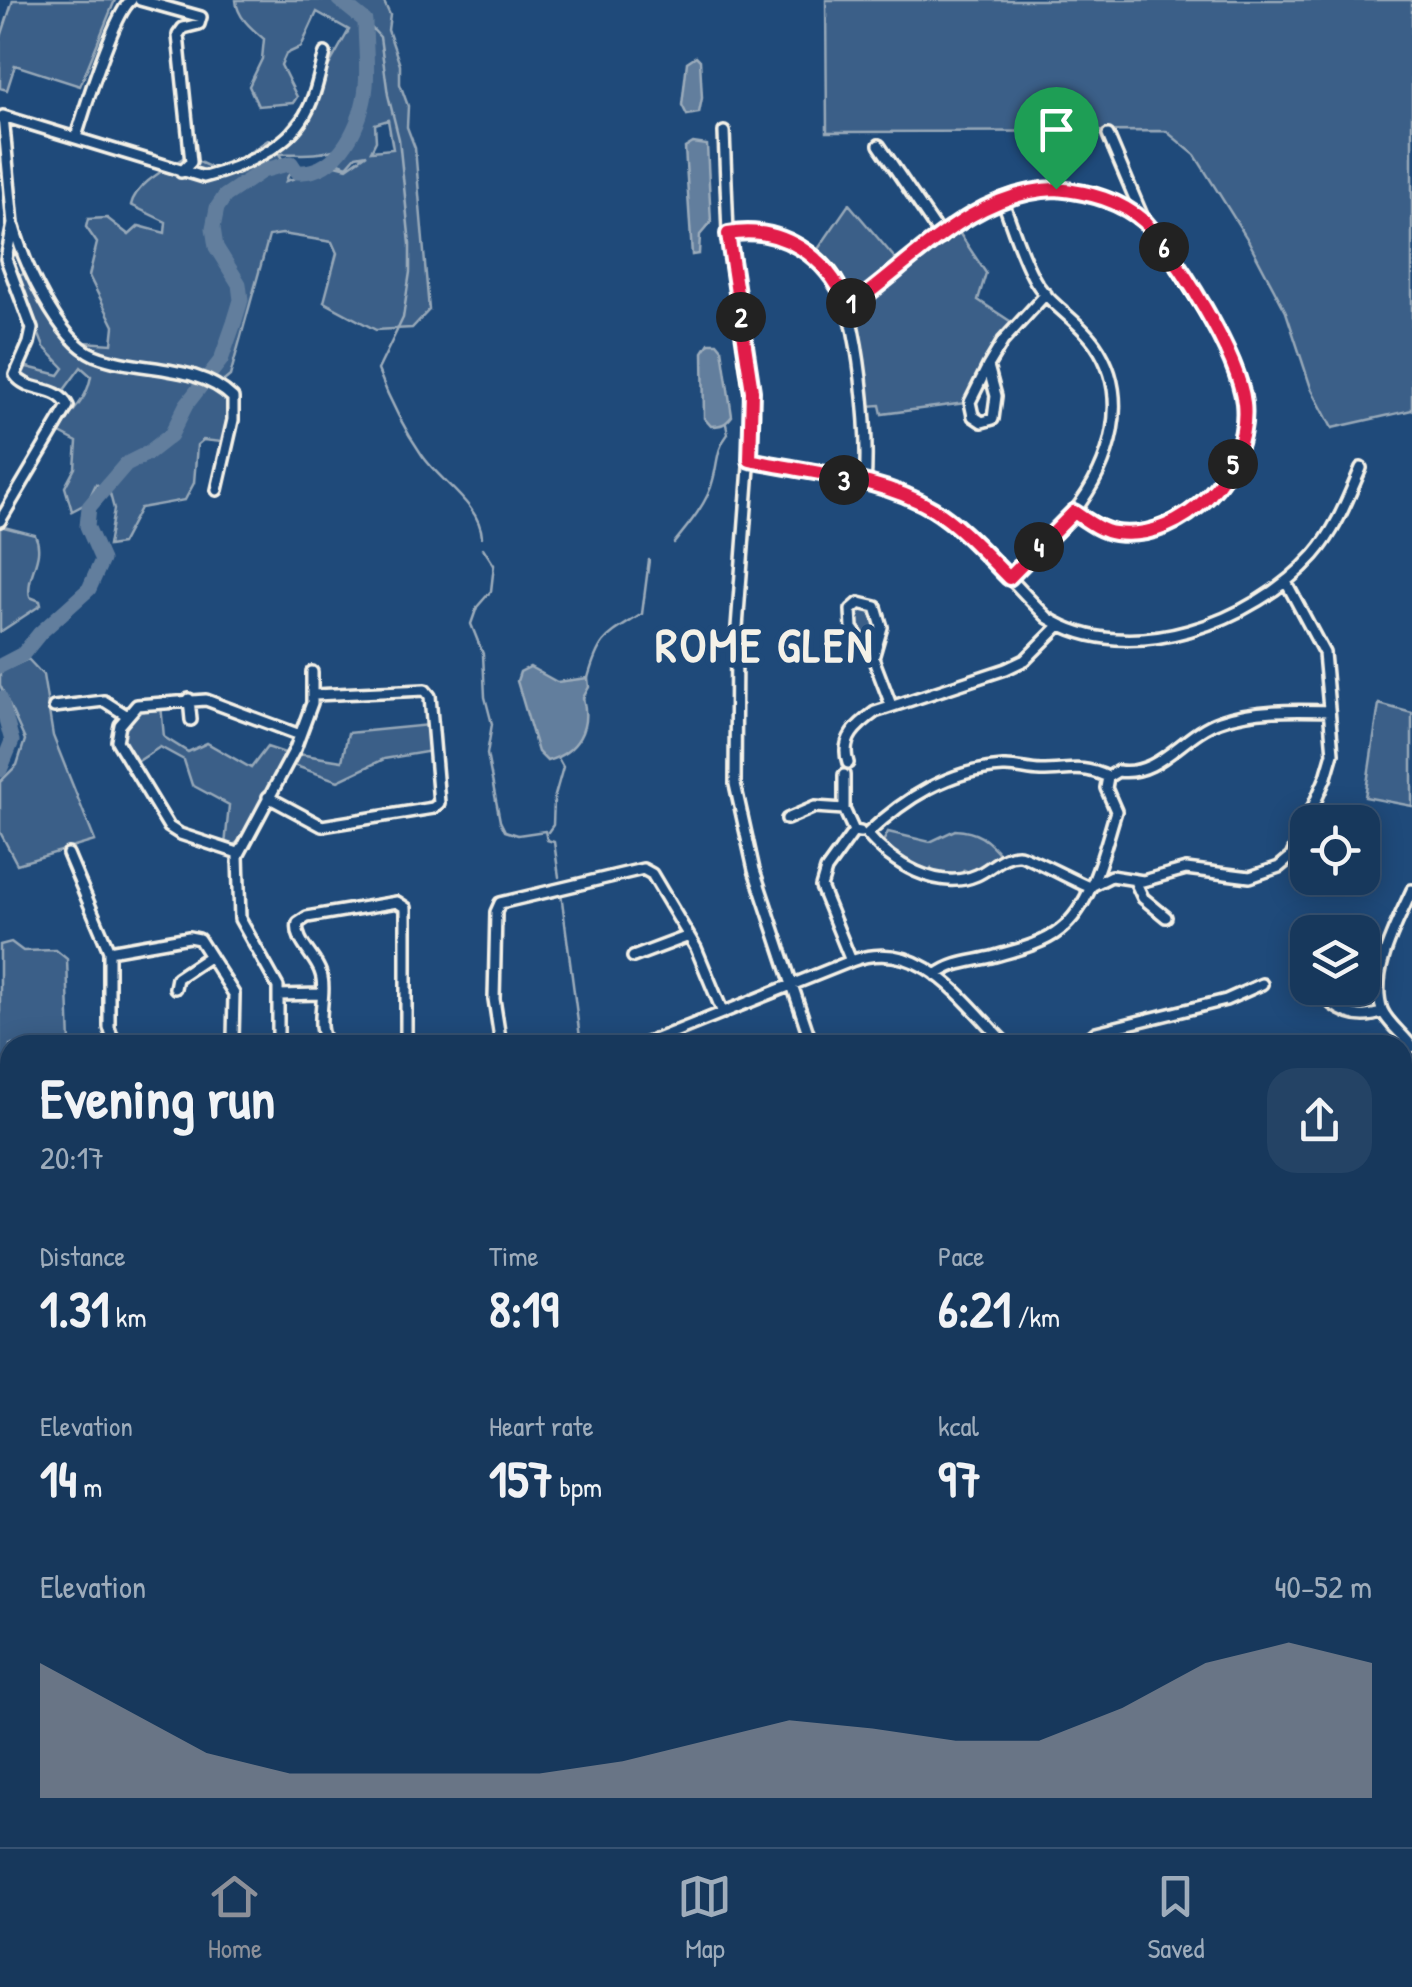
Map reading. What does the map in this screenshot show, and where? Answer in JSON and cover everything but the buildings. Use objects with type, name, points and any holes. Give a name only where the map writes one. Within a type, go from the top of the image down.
[{"type":"street","points":[[76,137],[122,9],[131,0]]},
{"type":"street","points":[[140,0],[191,12],[201,19],[178,35],[191,162],[180,172]]},
{"type":"street","points":[[217,490],[235,402],[226,391],[193,377],[162,367],[108,359],[74,342],[22,256],[13,224],[2,115],[204,177],[231,170],[290,133],[313,98],[324,53]]},
{"type":"street","points":[[724,132],[728,234],[752,391],[736,641],[734,771],[754,870],[808,1035]]},
{"type":"street","points":[[1074,512],[1118,534],[1164,525],[1191,510],[1216,489],[1230,470],[1242,442],[1244,402],[1238,372],[1200,303],[1145,222],[1108,135]]},
{"type":"street","points":[[879,146],[942,238]]},
{"type":"street","points":[[847,304],[862,298],[975,212],[1002,199],[1040,190],[1071,190],[1110,200],[1145,222]]},
{"type":"street","points":[[1002,199],[1033,278],[1088,334],[1106,361],[1116,410],[1116,424],[1107,450],[1074,512],[1009,578]]},
{"type":"street","points":[[0,521],[68,406],[60,395],[22,384],[15,375],[30,343],[32,328],[7,265],[13,224]]},
{"type":"street","points":[[728,234],[760,234],[800,247],[830,272],[847,304],[864,416],[865,484]]},
{"type":"street","points":[[988,366],[997,406],[993,418],[982,422],[972,416],[970,402],[988,366],[1003,341],[1046,294]]},
{"type":"street","points":[[750,460],[865,484],[931,508],[963,532],[1048,618],[1060,625],[1114,639],[1162,635],[1222,619],[1286,582],[1328,538],[1361,468]]},
{"type":"street","points":[[1089,887],[1111,876],[1135,880],[1186,870],[1250,876],[1287,861],[1331,765],[1332,736],[1324,653],[1286,582]]},
{"type":"street","points":[[873,658],[881,620],[876,607],[860,602],[851,610],[850,624],[873,658],[891,704]]},
{"type":"street","points":[[848,763],[846,746],[853,731],[875,712],[1016,664],[1060,625]]},
{"type":"street","points":[[278,1035],[275,978],[240,919],[238,853],[300,735],[314,695],[312,672]]},
{"type":"street","points":[[268,797],[322,826],[433,808],[439,803],[430,696],[426,690],[314,695]]},
{"type":"street","points":[[238,853],[169,827],[117,741],[117,730],[136,705],[189,699],[217,703],[300,735]]},
{"type":"street","points":[[189,699],[192,720]]},
{"type":"street","points":[[54,707],[104,702],[126,715]]},
{"type":"street","points":[[936,975],[955,962],[990,957],[1050,937],[1074,915],[1089,887],[1116,811],[1106,788],[1108,777],[1118,771],[1134,773],[1154,766],[1183,741],[1218,722],[1255,714],[1328,711]]},
{"type":"street","points":[[867,834],[912,796],[986,769],[1042,771],[1082,767],[1108,777]]},
{"type":"street","points":[[844,775],[844,810],[854,832]]},
{"type":"street","points":[[788,819],[815,807],[844,810]]},
{"type":"street","points":[[851,961],[822,887],[826,870],[854,832]]},
{"type":"street","points":[[854,832],[867,834],[898,864],[919,873],[962,879],[1020,854],[1089,887]]},
{"type":"street","points":[[68,854],[109,951],[112,1035]]},
{"type":"street","points":[[500,1035],[494,985],[496,909],[502,900],[646,869],[689,936],[724,1013]]},
{"type":"street","points":[[1135,880],[1144,898],[1166,917]]},
{"type":"street","points":[[1404,1035],[1383,1012],[1382,963],[1412,890]]},
{"type":"street","points":[[322,1035],[321,972],[296,933],[300,920],[394,902],[402,904],[408,919],[404,955],[406,1035]]},
{"type":"street","points":[[633,957],[689,936]]},
{"type":"street","points":[[109,951],[192,937],[201,941],[234,994],[234,1035]]},
{"type":"street","points":[[668,1035],[874,954],[913,960],[936,975],[997,1035]]},
{"type":"street","points":[[175,988],[176,978],[210,956]]},
{"type":"street","points":[[1093,1035],[1226,1000],[1262,984]]},
{"type":"street","points":[[278,995],[322,994]]},
{"type":"street","points":[[1334,1005],[1354,1016],[1383,1012]]},
{"type":"shaded area","points":[[13,0],[115,0],[80,86],[15,65],[7,90],[0,88],[0,40]]},
{"type":"shaded area","points":[[236,0],[383,0],[390,15],[388,30],[400,65],[400,84],[408,106],[407,127],[415,148],[429,310],[412,328],[376,330],[324,302],[337,253],[332,242],[282,234],[269,236],[230,376],[213,390],[233,403],[222,442],[203,440],[197,445],[194,483],[185,500],[140,508],[121,544],[108,546],[114,509],[110,494],[96,484],[87,503],[72,511],[65,487],[75,468],[77,442],[60,433],[86,393],[91,376],[81,367],[64,390],[23,381],[19,373],[23,366],[59,375],[64,368],[44,347],[16,278],[27,272],[70,341],[112,344],[114,326],[89,276],[97,243],[86,227],[88,219],[107,218],[129,235],[139,226],[165,233],[166,222],[131,205],[139,190],[154,177],[186,156],[212,168],[244,156],[268,140],[287,143],[287,127],[310,99],[349,30],[317,12],[301,47],[286,54],[281,65],[297,97],[293,103],[258,106],[249,86],[262,59],[264,39],[246,22]],"holes":[[[388,120],[393,149],[371,151],[376,141],[375,124]],[[333,150],[339,163],[347,166],[356,156],[367,154],[347,168],[336,165],[286,181],[290,171],[279,154]]]},
{"type":"shaded area","points":[[826,0],[1412,0],[1412,410],[1332,428],[1311,388],[1286,312],[1248,240],[1195,155],[1166,131],[827,132]]},
{"type":"shaded area","points":[[696,56],[700,60],[702,98],[699,113],[687,115],[682,105],[687,62]]},
{"type":"shaded area","points":[[693,143],[707,145],[711,222],[700,235],[699,254],[692,255],[685,148]]},
{"type":"shaded area","points":[[849,204],[899,263],[856,293],[816,252]]},
{"type":"shaded area","points":[[958,231],[986,273],[978,300],[1013,323],[999,338],[965,403],[882,414],[880,405],[868,406],[855,310]]},
{"type":"shaded area","points":[[709,343],[717,343],[722,349],[732,416],[715,426],[704,418],[703,352]]},
{"type":"shaded area","points":[[0,526],[35,535],[38,551],[29,589],[30,597],[41,605],[0,632]]},
{"type":"shaded area","points":[[857,607],[873,610],[878,624],[872,647],[855,626]]},
{"type":"shaded area","points":[[28,659],[43,675],[53,736],[95,841],[17,864],[0,832],[0,782],[17,765],[25,740],[0,685],[0,672]]},
{"type":"shaded area","points":[[530,667],[557,682],[588,678],[580,737],[567,752],[547,761],[538,752],[517,681],[520,672]]},
{"type":"shaded area","points":[[1379,704],[1412,713],[1412,806],[1365,797]]},
{"type":"shaded area","points":[[161,705],[164,737],[188,752],[207,743],[251,768],[267,747],[288,754],[239,841],[232,846],[225,846],[229,805],[192,785],[184,760],[160,747],[134,764],[119,735],[135,709]]},
{"type":"shaded area","points":[[429,725],[432,751],[384,759],[338,781],[293,765],[298,754],[342,761],[348,733]]},
{"type":"shaded area","points":[[955,830],[982,837],[1002,857],[973,874],[964,870],[961,876],[933,874],[931,868],[926,873],[908,865],[882,844],[888,832],[930,842]]},
{"type":"shaded area","points":[[11,942],[23,951],[56,950],[67,959],[70,1035],[0,1035],[0,945]]},
{"type":"waterway","points":[[0,666],[23,654],[40,633],[89,589],[102,560],[87,526],[89,507],[126,464],[171,435],[186,405],[221,360],[241,300],[239,284],[216,247],[213,228],[217,208],[225,196],[262,171],[291,163],[297,172],[325,165],[354,130],[366,86],[365,21],[339,0]]},
{"type":"waterway","points":[[365,21],[380,37],[399,139],[410,244],[403,318],[378,370],[415,445],[467,504],[480,525],[482,537]]},
{"type":"waterway","points":[[674,543],[707,497],[719,451],[728,434],[726,424]]},
{"type":"waterway","points":[[483,548],[494,565],[491,591],[477,607],[471,624],[483,654],[485,697],[492,724],[487,754],[500,821],[505,831],[518,835],[545,831],[547,840],[554,842],[559,877]]},
{"type":"waterway","points":[[588,678],[606,639],[642,614],[649,560]]},
{"type":"waterway","points":[[0,698],[12,741],[0,770]]},
{"type":"waterway","points":[[548,832],[553,825],[554,799],[563,767],[558,758]]},
{"type":"waterway","points":[[561,893],[580,1035]]},
{"type":"district","name":"ROME GLEN","points":[[765,645]]},
{"type":"route","points":[[1056,189],[1110,200],[1145,222],[1200,303],[1238,372],[1245,418],[1242,442],[1224,478],[1204,500],[1164,525],[1130,533],[1106,531],[1074,512],[1009,578],[963,532],[916,500],[865,484],[750,460],[752,391],[728,234],[760,234],[800,247],[830,272],[847,304],[862,298],[975,212],[1018,194],[1056,189]]}]
